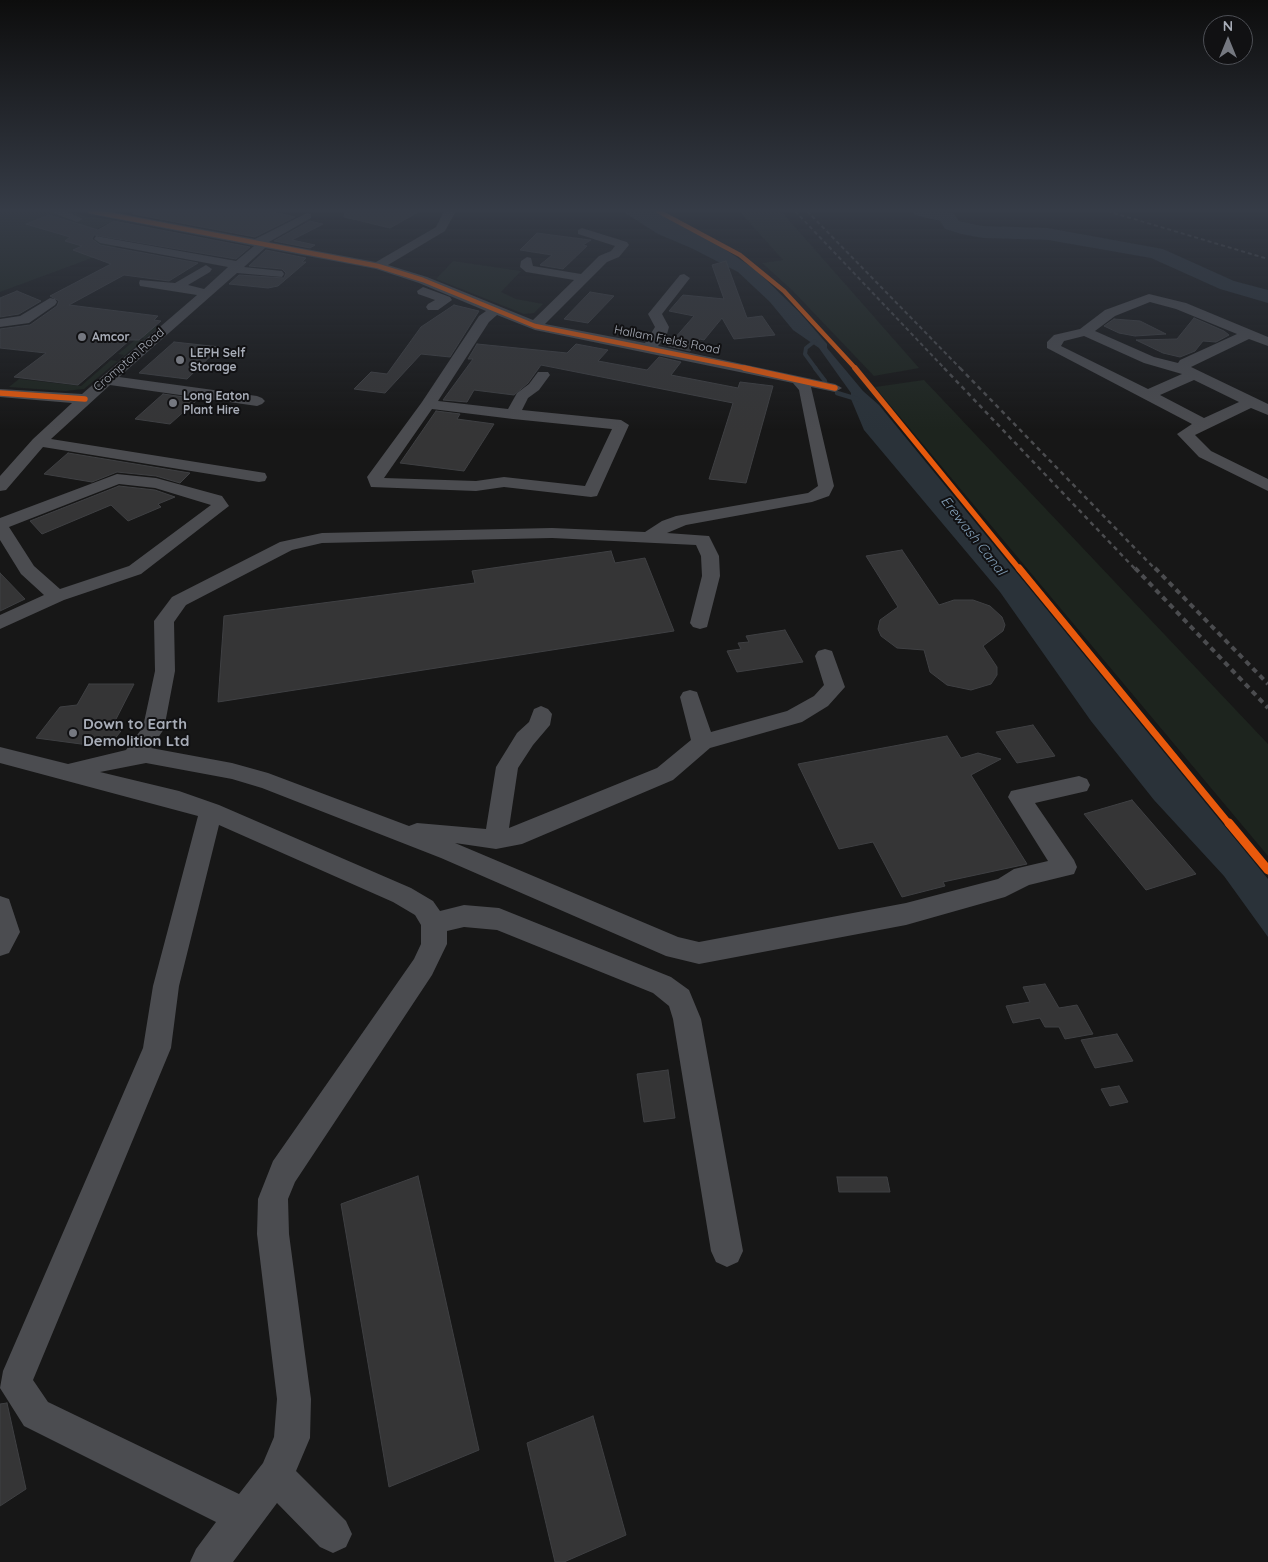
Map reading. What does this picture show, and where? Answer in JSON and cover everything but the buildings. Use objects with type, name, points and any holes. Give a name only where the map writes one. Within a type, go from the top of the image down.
[{"type":"street","points":[[152,284],[206,293]]},
{"type":"street","points":[[177,287],[182,284]]},
{"type":"street","name":"Crompton Road","points":[[0,486],[6,471],[216,284]]},
{"type":"street","points":[[409,284],[445,300],[433,307]]},
{"type":"street","name":"Hallam Fields Road","points":[[432,284],[535,326],[649,348],[705,353],[756,365],[800,382],[835,388]]},
{"type":"street","points":[[535,326],[577,284]]},
{"type":"street","points":[[649,348],[660,334],[662,327],[656,314],[679,284]]},
{"type":"street","points":[[1204,424],[1054,348],[1054,342],[1059,338],[1085,332],[1110,313],[1149,298],[1162,300],[1268,342]]},
{"type":"street","points":[[0,323],[24,320],[50,302]]},
{"type":"street","points":[[428,404],[621,425],[591,492],[504,482],[476,486],[377,483],[375,477],[428,404],[484,319],[496,310]]},
{"type":"street","points":[[1085,332],[1149,360],[1187,372],[1268,410]]},
{"type":"street","points":[[1187,372],[1185,363],[1248,334]]},
{"type":"street","points":[[1152,397],[1154,392],[1187,372]]},
{"type":"street","points":[[513,414],[522,396],[534,387],[543,375]]},
{"type":"street","points":[[107,380],[257,401]]},
{"type":"street","points":[[649,538],[668,524],[682,520],[812,497],[823,492],[826,486],[825,478],[806,390],[800,382]]},
{"type":"street","name":"Crompton Road","points":[[0,393],[85,399]]},
{"type":"street","points":[[1250,402],[1184,434],[1206,454],[1268,486]]},
{"type":"street","points":[[39,442],[258,477]]},
{"type":"street","points":[[0,623],[57,596],[135,570],[220,506],[216,500],[156,483],[117,480],[4,520],[27,570],[57,596]]},
{"type":"street","points":[[134,755],[153,729],[165,671],[164,621],[179,601],[286,546],[322,538],[414,534],[552,533],[704,540],[710,556],[711,576],[700,623]]},
{"type":"street","points":[[399,831],[457,834],[496,840],[514,837],[665,774],[703,742],[794,717],[822,701],[835,687],[825,656]]},
{"type":"street","points":[[690,697],[703,742]]},
{"type":"street","points":[[496,840],[507,767],[525,740],[539,725],[541,714]]},
{"type":"street","points":[[69,772],[134,755],[182,761],[268,781],[399,831],[675,948],[690,952],[707,953],[906,914],[1005,887],[1023,876],[1065,867],[1019,797],[1079,785]]},
{"type":"street","points":[[2,757],[69,772],[211,811],[402,895],[424,908],[434,923],[434,944],[423,967],[284,1172],[273,1199],[272,1234],[294,1399],[292,1438],[276,1476],[209,1562]]},
{"type":"street","points":[[211,811],[166,986],[155,1056],[15,1382],[36,1414],[243,1516]]},
{"type":"street","points":[[0,906],[7,932],[0,945]]},
{"type":"street","points":[[434,923],[464,916],[499,919],[662,985],[680,999],[687,1019],[727,1251]]},
{"type":"street","points":[[276,1476],[333,1534]]},
{"type":"shaded area","points":[[0,284],[22,284],[0,292]]},
{"type":"shaded area","points":[[448,284],[509,284],[501,292],[516,299],[543,304],[534,313],[524,314]]},
{"type":"shaded area","points":[[785,284],[845,284],[919,368],[874,376]]},
{"type":"shaded area","points":[[152,325],[160,326],[84,389],[65,391],[9,387],[19,379],[81,386],[111,360],[117,361],[124,355],[118,354],[135,340],[142,340],[144,338],[139,337]]},
{"type":"shaded area","points":[[924,380],[1268,744],[1268,856],[875,387]]},
{"type":"water","name":"Erewash Canal","points":[[751,284],[770,284],[800,313],[827,344],[827,348],[863,391],[879,405],[1268,879],[1268,937],[1224,876],[1154,800],[1091,721],[1000,592],[864,430],[851,399],[851,393],[819,348],[793,330],[770,302]]},
{"type":"waterway","points":[[1225,284],[1268,297]]},
{"type":"waterway","points":[[815,341],[806,348],[805,354],[816,369]]},
{"type":"waterway","points":[[815,368],[825,381]]},
{"type":"waterway","points":[[837,393],[857,399]]},
{"type":"railway","points":[[864,284],[945,369]]},
{"type":"railway","points":[[878,284],[961,369]]},
{"type":"railway","points":[[944,368],[1136,570]]},
{"type":"railway","points":[[960,368],[1156,570]]},
{"type":"railway","points":[[1135,568],[1268,708]]},
{"type":"railway","points":[[1155,568],[1268,684]]},
{"type":"cycle path","points":[[432,284],[535,326],[714,361],[835,388]]},
{"type":"cycle path","points":[[775,284],[864,378],[1111,682],[1268,870]]},
{"type":"cycle path","points":[[0,393],[85,399]]},
{"type":"place","name":"Amcor","points":[[82,337]]},
{"type":"place","name":"LEPH Self Storage","points":[[180,360]]},
{"type":"place","name":"Long Eaton Plant Hire","points":[[173,403]]},
{"type":"place","name":"Down to Earth Demolition Ltd","points":[[73,733]]}]
